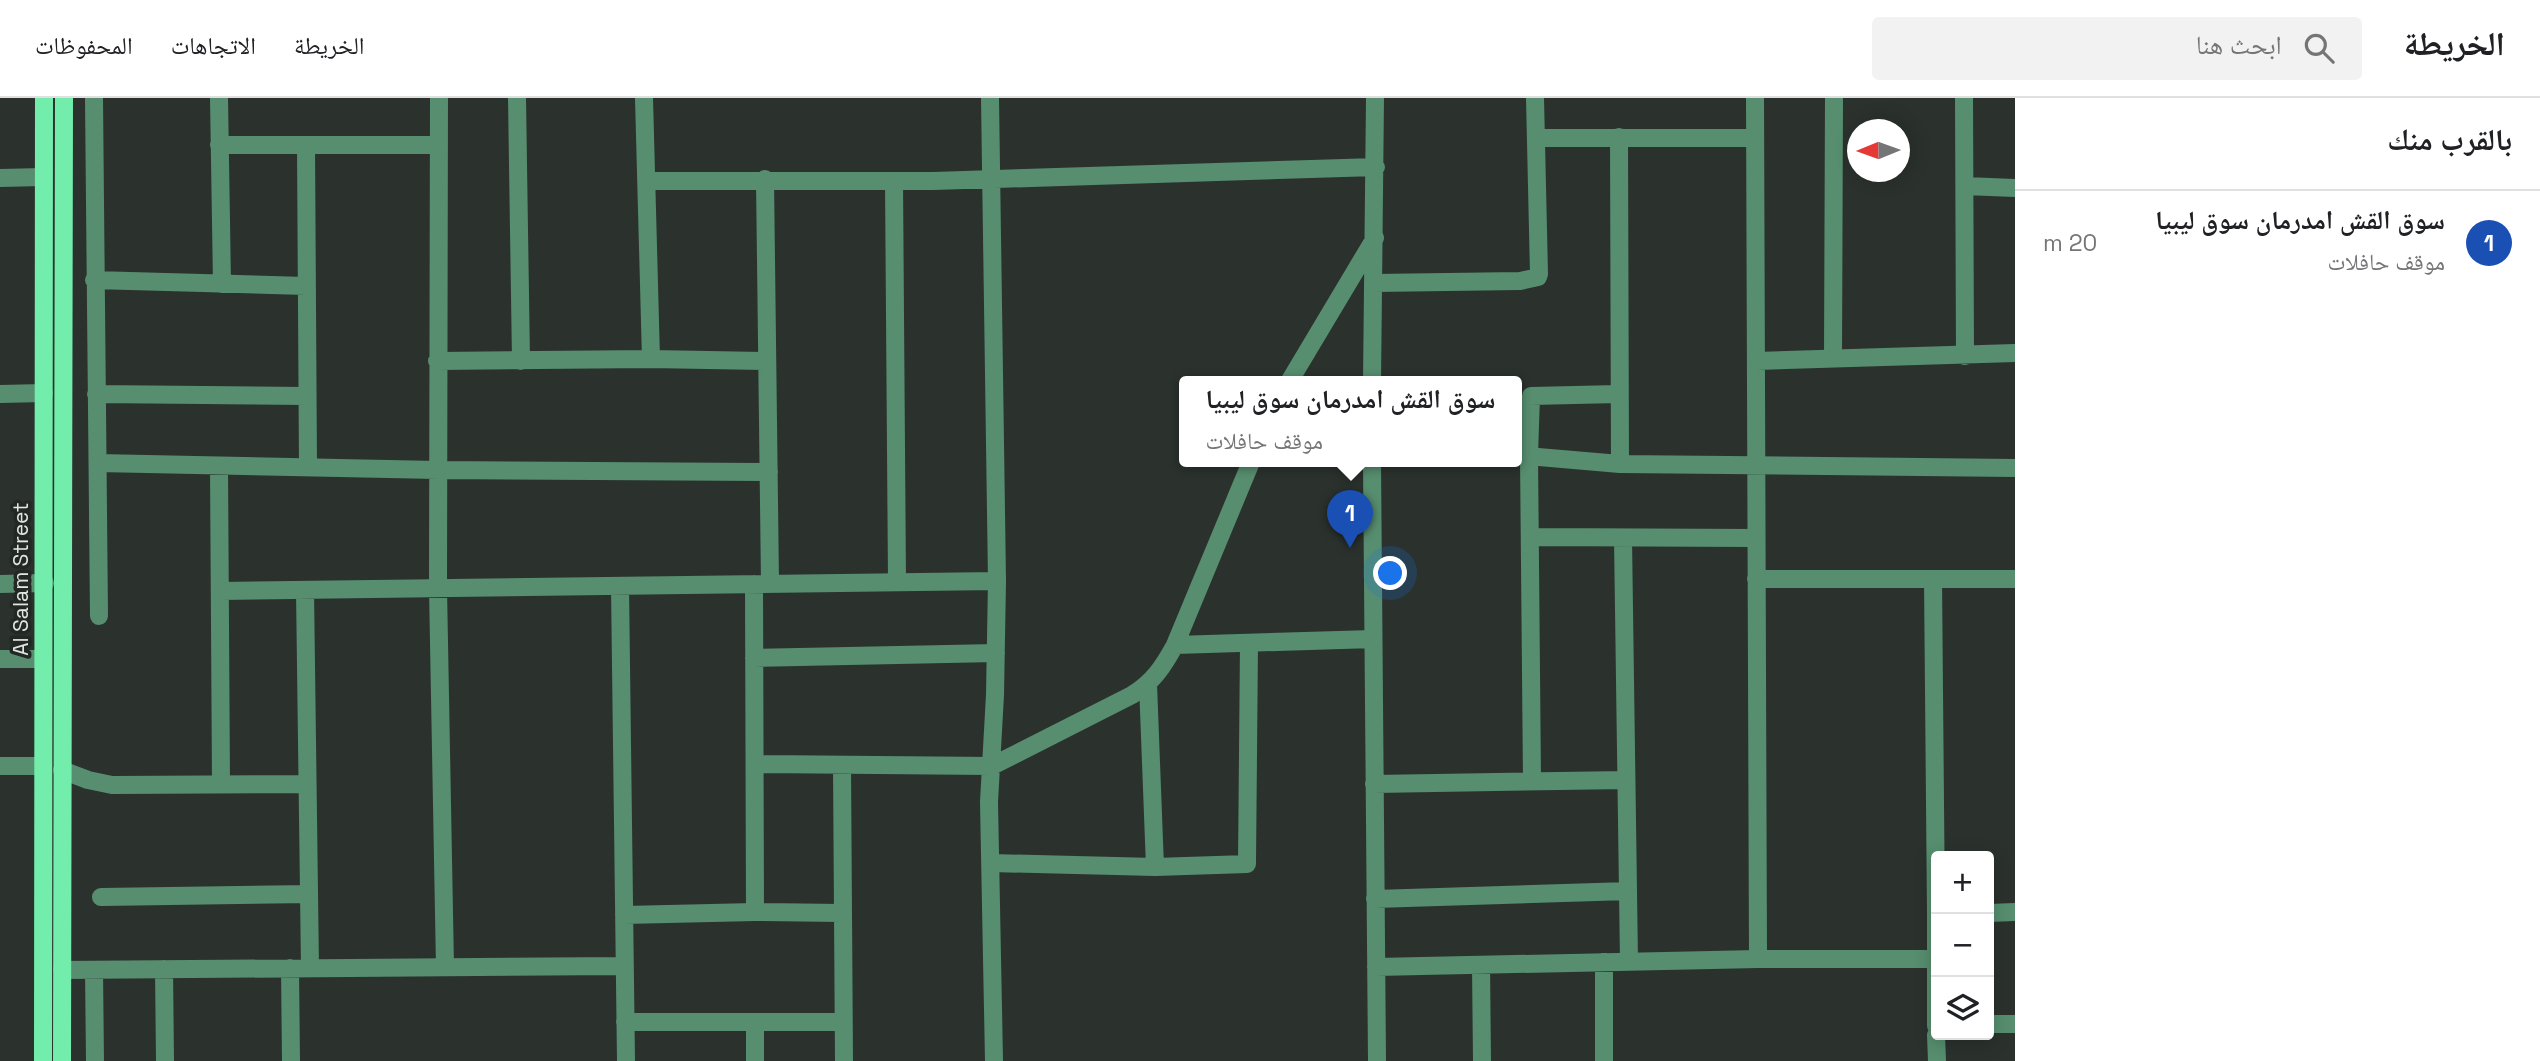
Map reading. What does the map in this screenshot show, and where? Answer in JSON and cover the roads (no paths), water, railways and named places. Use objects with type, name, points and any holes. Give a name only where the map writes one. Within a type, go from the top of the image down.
[{"type":"main road","name":"Al Salam Street","points":[[43,1061],[44,98]]},
{"type":"main road","name":"Al Salam Street","points":[[62,1061],[64,98]]},
{"type":"street","points":[[94,98],[99,616]]},
{"type":"street","points":[[219,98],[222,284]]},
{"type":"street","points":[[439,98],[437,470],[445,967]]},
{"type":"street","points":[[517,98],[520,361]]},
{"type":"street","points":[[644,98],[651,359]]},
{"type":"street","points":[[990,98],[997,581],[989,802],[994,1061]]},
{"type":"street","points":[[1372,376],[1375,98]]},
{"type":"street","points":[[1374,283],[1520,281],[1538,277],[1535,98]]},
{"type":"street","points":[[1755,98],[1758,959]]},
{"type":"street","points":[[1833,358],[1834,98]]},
{"type":"street","points":[[1964,98],[1965,356]]},
{"type":"street","points":[[1619,137],[1620,464]]},
{"type":"street","points":[[1537,138],[1755,138]]},
{"type":"street","points":[[219,145],[438,145]]},
{"type":"street","points":[[306,145],[308,466]]},
{"type":"street","points":[[647,181],[894,181],[1376,167]]},
{"type":"street","points":[[0,178],[43,177]]},
{"type":"street","points":[[755,912],[754,657],[769,472],[765,179]]},
{"type":"street","points":[[894,181],[897,582]]},
{"type":"street","points":[[1965,186],[2015,188]]},
{"type":"street","points":[[1293,376],[1375,238]]},
{"type":"street","points":[[94,281],[306,286]]},
{"type":"street","points":[[1757,361],[2015,353]]},
{"type":"street","points":[[437,361],[766,361]]},
{"type":"street","points":[[0,394],[44,393]]},
{"type":"street","points":[[96,394],[306,396]]},
{"type":"street","points":[[1532,781],[1531,537],[1523,455],[1524,396],[1618,394]]},
{"type":"street","points":[[1523,455],[1620,464],[2015,468]]},
{"type":"street","points":[[98,463],[437,470],[769,472]]},
{"type":"street","points":[[219,466],[221,784]]},
{"type":"street","points":[[755,764],[992,766],[1148,684],[1162,669],[1175,645],[1249,467]]},
{"type":"street","points":[[1372,467],[1377,1061]]},
{"type":"street","points":[[1531,537],[1755,538]]},
{"type":"street","points":[[1623,538],[1629,962]]},
{"type":"street","points":[[1756,579],[2015,579]]},
{"type":"street","points":[[1933,579],[1936,914]]},
{"type":"street","points":[[221,591],[997,581]]},
{"type":"street","points":[[0,584],[45,583]]},
{"type":"street","points":[[620,586],[626,1061]]},
{"type":"street","points":[[305,590],[310,968]]},
{"type":"street","points":[[1175,645],[1373,639]]},
{"type":"street","points":[[991,863],[1155,867],[1243,865],[1248,860],[1249,643]]},
{"type":"street","points":[[754,657],[996,653]]},
{"type":"street","points":[[0,659],[43,659]]},
{"type":"street","points":[[1148,684],[1155,867]]},
{"type":"street","points":[[842,765],[844,1061]]},
{"type":"street","points":[[0,766],[43,766]]},
{"type":"street","points":[[62,770],[88,780],[112,785],[307,784]]},
{"type":"street","points":[[1374,784],[1626,780]]},
{"type":"street","points":[[1375,899],[1628,891]]},
{"type":"street","points":[[101,897],[309,894]]},
{"type":"street","points":[[1994,913],[2015,912]]},
{"type":"street","points":[[624,915],[841,913]]},
{"type":"street","points":[[1376,967],[1758,959],[1931,959]]},
{"type":"street","points":[[1604,962],[1604,1061]]},
{"type":"street","points":[[1481,965],[1482,1061]]},
{"type":"street","points":[[62,970],[624,967]]},
{"type":"street","points":[[290,968],[291,1061]]},
{"type":"street","points":[[164,969],[165,1061]]},
{"type":"street","points":[[94,970],[95,1061]]},
{"type":"street","points":[[625,1022],[843,1023]]},
{"type":"street","points":[[755,1022],[755,1061]]},
{"type":"street","points":[[1994,1024],[2015,1024]]},
{"type":"street","points":[[1936,1040],[1937,1061]]},
{"type":"place","name":"سوق القش امدرمان سوق ليبيا","points":[[1350,548]]}]
